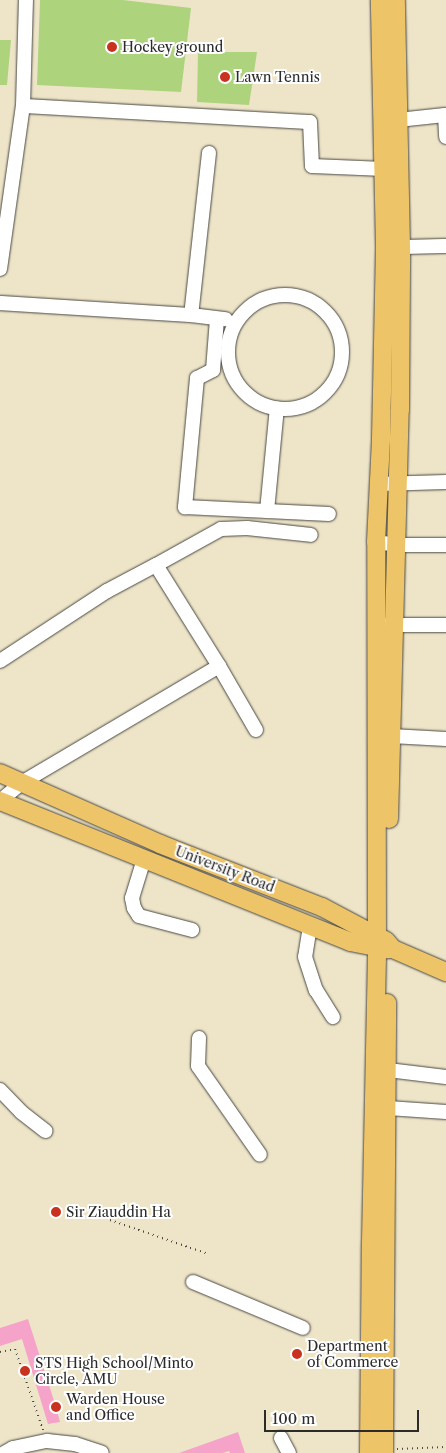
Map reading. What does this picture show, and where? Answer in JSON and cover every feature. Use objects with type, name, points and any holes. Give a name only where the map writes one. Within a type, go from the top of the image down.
[{"type":"main road","points":[[379,1452],[388,1108],[383,944],[376,542],[385,247],[380,0]]},
{"type":"main road","points":[[379,1452],[371,1242],[397,545],[401,247],[396,0]]},
{"type":"main road","name":"University Road","points":[[2,776],[23,782],[160,844],[322,907],[383,944],[446,972]]},
{"type":"main road","points":[[0,801],[350,942],[383,944]]},
{"type":"street","points":[[1,271],[23,106],[26,0]]},
{"type":"street","points":[[23,106],[310,122],[312,166],[384,169]]},
{"type":"street","points":[[398,120],[445,115],[446,137]]},
{"type":"street","points":[[191,315],[209,153]]},
{"type":"street","points":[[401,247],[446,246]]},
{"type":"street","points":[[287,294],[309,299],[327,312],[339,332],[342,354],[337,376],[324,394],[304,406],[277,408],[260,404],[241,391],[230,372],[229,350],[239,320],[245,309],[264,297],[287,294]]},
{"type":"street","points":[[0,303],[191,315],[239,320]]},
{"type":"street","points":[[217,319],[213,370],[197,378],[185,507],[328,514]]},
{"type":"street","points":[[267,511],[277,408]]},
{"type":"street","points":[[379,484],[446,482]]},
{"type":"street","points":[[0,662],[107,591],[221,529],[247,528],[311,535]]},
{"type":"street","points":[[376,542],[397,545],[446,546]]},
{"type":"street","points":[[156,565],[219,666],[256,730]]},
{"type":"street","points":[[377,624],[446,625]]},
{"type":"street","points":[[0,801],[23,782],[219,666]]},
{"type":"street","points":[[391,736],[446,739]]},
{"type":"street","points":[[144,859],[132,898],[134,908],[139,916],[192,930]]},
{"type":"street","points":[[310,926],[305,957],[316,990],[333,1017]]},
{"type":"street","points":[[199,1038],[198,1066],[260,1155]]},
{"type":"street","points":[[388,1070],[446,1077]]},
{"type":"street","points":[[0,1090],[21,1112],[46,1131]]},
{"type":"street","points":[[388,1108],[446,1112]]},
{"type":"street","points":[[193,1282],[303,1328]]},
{"type":"street","points":[[281,1438],[289,1453]]},
{"type":"street","points":[[4,1453],[13,1448],[48,1441],[75,1444],[102,1453]]},
{"type":"path","points":[[110,1220],[208,1254]]},
{"type":"path","points":[[0,1352],[15,1349],[48,1441]]},
{"type":"path","points":[[379,1452],[446,1447]]},
{"type":"green space","name":"Hockey ground","points":[[40,0],[123,0],[191,8],[181,92],[37,85]]},
{"type":"green space","points":[[0,40],[11,40],[7,85],[0,85]]},
{"type":"green space","name":"Lawn Tennis","points":[[198,52],[257,52],[249,105],[197,102]]},
{"type":"building","points":[[28,1319],[60,1422],[48,1424],[22,1339],[0,1346],[0,1328]]},
{"type":"building","points":[[238,1432],[245,1453],[230,1453],[229,1451],[223,1453],[179,1453]]},
{"type":"place","name":"Hockey ground","points":[[112,47]]},
{"type":"place","name":"Lawn Tennis","points":[[225,77]]},
{"type":"place","name":"Sir Ziauddin Ha","points":[[56,1212]]},
{"type":"place","name":"Department of Commerce","points":[[297,1354]]},
{"type":"place","name":"STS High School/Minto Circle, AMU","points":[[25,1371]]},
{"type":"place","name":"Warden House and Office","points":[[56,1407]]}]
